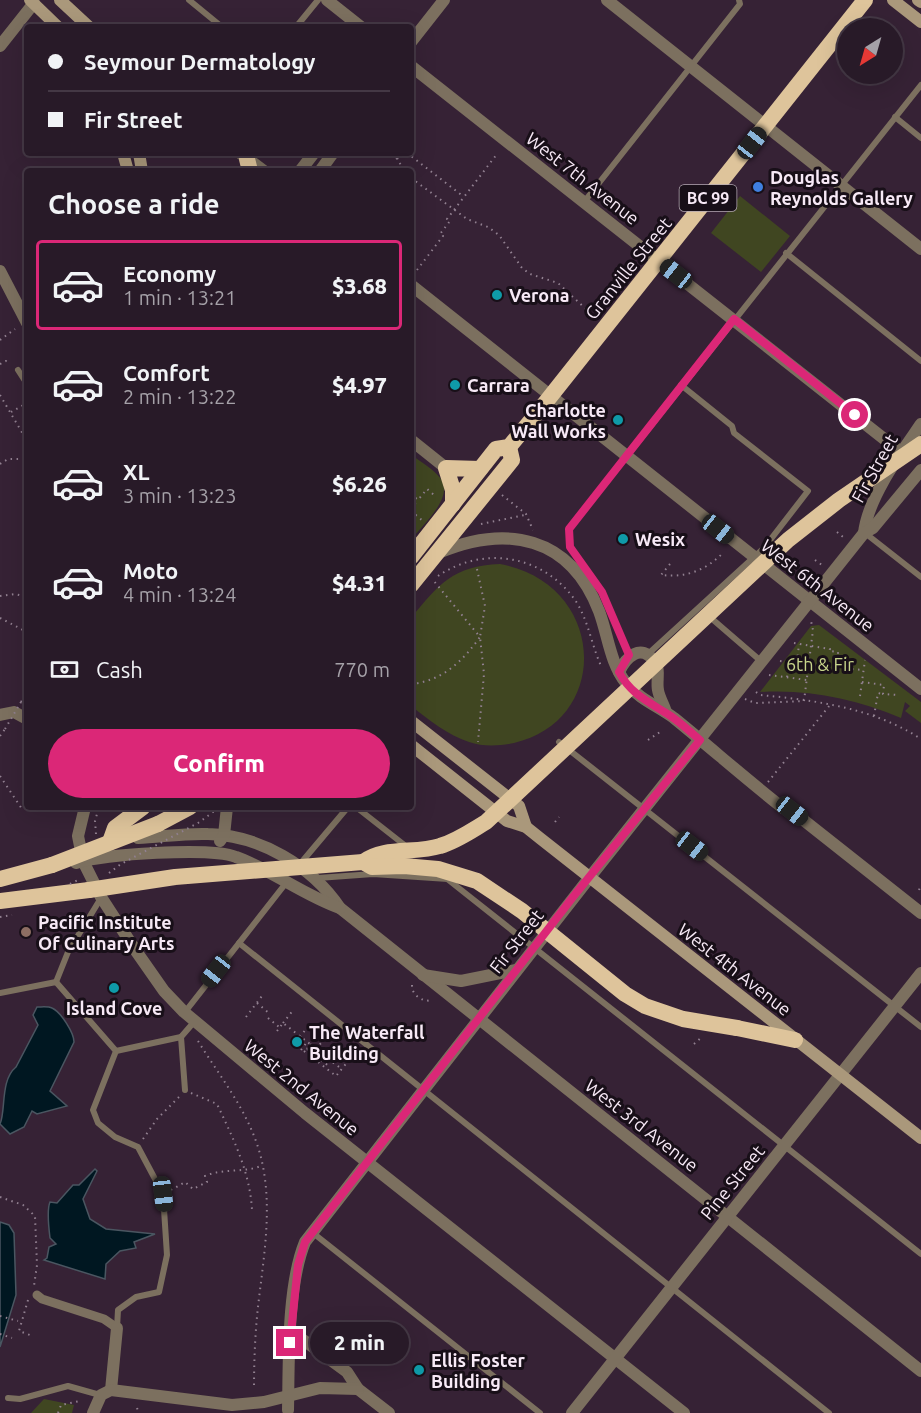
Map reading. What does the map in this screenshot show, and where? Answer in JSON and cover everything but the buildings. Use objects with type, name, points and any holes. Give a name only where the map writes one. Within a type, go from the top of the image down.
[{"type":"highway","name":"Granville Street","points":[[414,553],[496,449],[509,447],[865,0]]},
{"type":"highway","points":[[0,901],[176,877],[363,862],[372,855],[439,847],[463,837],[486,822],[788,540],[839,500],[921,444]]},
{"type":"highway","name":"Granville Street","points":[[414,581],[512,460],[509,447]]},
{"type":"highway","points":[[453,504],[453,490],[446,468],[480,469]]},
{"type":"highway","points":[[104,846],[115,828],[139,810]]},
{"type":"highway","points":[[0,879],[52,865],[104,846],[158,824],[184,810]]},
{"type":"highway","points":[[363,862],[372,867],[404,866],[438,869],[477,881],[522,911],[645,1006],[683,1019],[795,1040]]},
{"type":"main road","points":[[60,0],[86,24]]},
{"type":"main road","points":[[893,0],[921,22]]},
{"type":"main road","points":[[32,2],[55,24]]},
{"type":"main road","name":"West 4th Avenue","points":[[414,723],[519,806],[526,827]]},
{"type":"main road","name":"West 4th Avenue","points":[[414,747],[507,821],[526,827],[921,1138]]},
{"type":"street","points":[[327,0],[358,24]]},
{"type":"street","points":[[414,38],[444,0]]},
{"type":"street","points":[[607,0],[921,249]]},
{"type":"street","points":[[0,46],[32,2]]},
{"type":"street","name":"West 7th Avenue","points":[[414,68],[902,453]]},
{"type":"street","points":[[302,168],[312,156]]},
{"type":"street","points":[[0,271],[22,325]]},
{"type":"street","name":"West 6th Avenue","points":[[414,287],[921,689]]},
{"type":"street","name":"Fir Street","points":[[864,532],[865,522],[902,453],[921,424]]},
{"type":"street","points":[[414,442],[446,468]]},
{"type":"street","name":"Fir Street","points":[[288,1410],[291,1331],[298,1265],[305,1242],[533,947],[646,809],[864,532],[873,528],[921,470]]},
{"type":"street","points":[[437,554],[462,543],[478,540],[526,541],[550,548],[567,560],[592,594],[619,672],[640,697],[666,712],[783,808],[792,811],[921,913]]},
{"type":"street","points":[[619,672],[629,655],[635,652],[647,655],[654,661],[658,672],[658,689],[666,712]]},
{"type":"street","points":[[0,715],[14,712],[24,717]]},
{"type":"street","name":"West 2nd Avenue","points":[[84,810],[78,836],[83,861],[101,897],[164,991],[184,1012],[190,1026],[367,1162],[684,1413]]},
{"type":"street","points":[[0,884],[33,878],[83,861],[104,846],[138,838],[177,810]]},
{"type":"street","points":[[210,852],[224,835],[227,810]]},
{"type":"street","name":"West 3rd Avenue","points":[[138,838],[224,835],[240,838],[300,865],[318,878],[340,908],[921,1371]]},
{"type":"street","name":"West 3rd Avenue","points":[[104,846],[210,852],[238,857],[286,884],[340,908]]},
{"type":"street","points":[[423,975],[460,981],[516,970]]},
{"type":"street","name":"Pine Street","points":[[572,1413],[921,972]]},
{"type":"street","points":[[33,1293],[42,1299],[104,1318],[117,1328],[106,1392],[93,1413]]},
{"type":"street","points":[[291,1331],[346,1372],[358,1389],[389,1413]]},
{"type":"street","points":[[106,1392],[231,1409],[320,1388],[358,1389]]},
{"type":"lane","points":[[189,0],[218,24]]},
{"type":"lane","points":[[298,24],[318,0]]},
{"type":"lane","points":[[584,202],[740,4],[739,0]]},
{"type":"lane","points":[[629,655],[602,592],[570,547],[569,529],[921,85]]},
{"type":"lane","points":[[895,117],[921,138]]},
{"type":"lane","points":[[786,253],[921,361]]},
{"type":"lane","points":[[18,370],[24,379]]},
{"type":"lane","points":[[647,655],[755,557],[808,491],[734,433],[732,426],[681,385]]},
{"type":"lane","points":[[864,532],[921,577]]},
{"type":"lane","points":[[762,662],[710,619],[767,567]]},
{"type":"lane","points":[[559,742],[921,1027]]},
{"type":"lane","points":[[300,865],[346,810]]},
{"type":"lane","points":[[360,810],[921,1254]]},
{"type":"lane","points":[[318,878],[373,874],[448,879]]},
{"type":"lane","points":[[184,1012],[286,884]]},
{"type":"lane","points":[[56,982],[68,952],[101,897]]},
{"type":"lane","points":[[239,943],[829,1413]]},
{"type":"lane","points":[[0,993],[56,982]]},
{"type":"lane","points":[[56,982],[116,1051]]},
{"type":"lane","points":[[116,1051],[181,1037],[190,1026]]},
{"type":"lane","points":[[181,1037],[185,1090]]},
{"type":"lane","points":[[116,1051],[93,1110],[98,1123],[115,1137],[138,1147],[163,1194],[166,1256],[159,1292],[136,1297],[118,1310],[117,1328]]},
{"type":"lane","points":[[312,1233],[540,1413]]},
{"type":"lane","points":[[8,1398],[20,1400],[68,1386],[106,1392]]},
{"type":"path","points":[[417,270],[443,237],[440,234],[454,210],[497,154]]},
{"type":"path","points":[[395,156],[403,168]]},
{"type":"path","points":[[410,156],[464,197]]},
{"type":"path","points":[[414,180],[466,219],[488,227],[499,235],[522,268],[530,274],[558,283],[589,312]]},
{"type":"path","points":[[0,340],[22,325]]},
{"type":"path","points":[[0,364],[6,361],[18,370]]},
{"type":"path","points":[[0,395],[24,436]]},
{"type":"path","points":[[11,412],[24,405]]},
{"type":"path","points":[[0,464],[8,459],[24,459]]},
{"type":"path","points":[[414,506],[427,489],[434,495]]},
{"type":"path","points":[[500,493],[526,514],[535,536]]},
{"type":"path","points":[[414,497],[418,500]]},
{"type":"path","points":[[414,513],[423,521]]},
{"type":"path","points":[[481,524],[526,514]]},
{"type":"path","points":[[837,532],[843,537]]},
{"type":"path","points":[[670,564],[661,575],[684,576],[701,570],[724,552]]},
{"type":"path","points":[[480,637],[433,580],[449,569],[479,559],[508,557],[530,564],[551,576],[576,603],[584,617],[592,646]]},
{"type":"path","points":[[815,560],[822,565]]},
{"type":"path","points":[[477,569],[485,606],[480,637],[484,674],[478,742]]},
{"type":"path","points":[[0,596],[15,594],[24,596]]},
{"type":"path","points":[[0,618],[24,630]]},
{"type":"path","points":[[804,701],[811,646],[811,621]]},
{"type":"path","points":[[414,684],[430,681],[448,672],[480,637]]},
{"type":"path","points":[[794,644],[838,652],[837,659],[852,661],[851,669],[864,670]]},
{"type":"path","points":[[796,663],[799,644]]},
{"type":"path","points":[[860,696],[865,660]]},
{"type":"path","points":[[780,661],[809,665]]},
{"type":"path","points":[[786,677],[789,662]]},
{"type":"path","points":[[769,675],[807,680]]},
{"type":"path","points":[[862,682],[885,686],[883,693]]},
{"type":"path","points":[[756,692],[760,695],[830,705],[874,716],[921,739]]},
{"type":"path","points":[[874,716],[878,693],[897,695]]},
{"type":"path","points":[[0,736],[24,697]]},
{"type":"path","points":[[749,701],[804,701]]},
{"type":"path","points":[[767,783],[830,705]]},
{"type":"path","points":[[648,740],[660,732]]},
{"type":"path","points":[[0,776],[22,809]]},
{"type":"path","points":[[98,810],[95,822],[104,846]]},
{"type":"path","points":[[103,876],[120,864],[198,823],[216,810]]},
{"type":"path","points":[[555,822],[559,817]]},
{"type":"path","points":[[919,890],[921,885]]},
{"type":"path","points":[[0,917],[22,914]]},
{"type":"path","points":[[412,985],[412,990],[418,998],[431,1000]]},
{"type":"path","points":[[246,1017],[262,996]]},
{"type":"path","points":[[256,1003],[270,1014]]},
{"type":"path","points":[[277,1031],[294,1009]]},
{"type":"path","points":[[268,1018],[280,1028]]},
{"type":"path","points":[[283,1023],[342,1069]]},
{"type":"path","points":[[190,1026],[198,1041]]},
{"type":"path","points":[[190,1026],[243,1113],[257,1145],[267,1197],[267,1228],[254,1348],[254,1389]]},
{"type":"path","points":[[300,1037],[306,1029]]},
{"type":"path","points":[[694,1044],[706,1034]]},
{"type":"path","points":[[316,1049],[326,1036]]},
{"type":"path","points":[[307,1042],[302,1050],[336,1076],[359,1048]]},
{"type":"path","points":[[310,1044],[307,1049],[330,1067]]},
{"type":"path","points":[[325,1063],[328,1059]]},
{"type":"path","points":[[138,1147],[157,1119],[185,1090],[217,1104],[245,1170],[251,1190],[252,1210]]},
{"type":"path","points":[[318,1103],[323,1100],[338,1112],[335,1116]]},
{"type":"path","points":[[163,1194],[185,1182],[193,1189],[207,1182],[205,1176],[215,1172],[245,1170],[261,1166]]},
{"type":"path","points":[[0,1197],[23,1205],[35,1216],[37,1265],[33,1293],[19,1331],[30,1335]]},
{"type":"path","points":[[0,1316],[18,1321]]},
{"type":"path","points":[[0,1334],[12,1338]]},
{"type":"path","points":[[58,1413],[61,1405],[80,1401]]},
{"type":"path","points":[[137,1408],[139,1413]]},
{"type":"green space","points":[[740,196],[790,236],[761,272],[711,233]]},
{"type":"green space","points":[[414,456],[438,475],[444,486],[440,503],[414,536]]},
{"type":"green space","points":[[500,564],[535,576],[561,597],[577,623],[584,652],[581,681],[568,708],[546,729],[514,743],[474,744],[432,722],[414,708],[414,615],[448,579],[470,568]]},
{"type":"green space","name":"6th & Fir","points":[[819,625],[921,702],[921,723],[905,711],[910,706],[905,702],[901,718],[832,697],[796,692],[760,692],[811,626]]},
{"type":"green space","points":[[44,1399],[74,1405],[72,1413],[31,1413]]},
{"type":"water","points":[[37,1007],[49,1007],[56,1010],[72,1033],[74,1042],[50,1091],[67,1106],[37,1114],[32,1111],[24,1127],[10,1134],[0,1124],[5,1087],[38,1025],[33,1015]]},
{"type":"water","points":[[95,1169],[97,1171],[83,1199],[90,1219],[106,1229],[155,1234],[134,1242],[136,1248],[120,1251],[106,1264],[105,1279],[44,1260],[47,1258],[49,1247],[56,1244],[50,1238],[48,1214],[50,1202],[57,1203],[73,1185],[79,1185]]},
{"type":"water","points":[[0,1222],[9,1225],[14,1233],[16,1295],[0,1347]]},
{"type":"place","name":"Douglas Reynolds Gallery","points":[[758,187]]},
{"type":"place","name":"Verona","points":[[497,295]]},
{"type":"place","name":"Carrara","points":[[455,385]]},
{"type":"place","name":"Charlotte Wall Works","points":[[618,420]]},
{"type":"place","name":"Wesix","points":[[623,539]]},
{"type":"place","name":"Pacific Institute Of Culinary Arts","points":[[26,932]]},
{"type":"place","name":"Island Cove","points":[[114,988]]},
{"type":"place","name":"The Waterfall Building","points":[[297,1042]]},
{"type":"place","name":"Ellis Foster Building","points":[[419,1370]]},
{"type":"route","points":[[290,1343],[298,1265],[305,1242],[573,897],[700,740],[666,712],[640,697],[622,677],[619,672],[629,655],[602,592],[588,568],[570,547],[569,529],[734,319],[855,415]]}]
